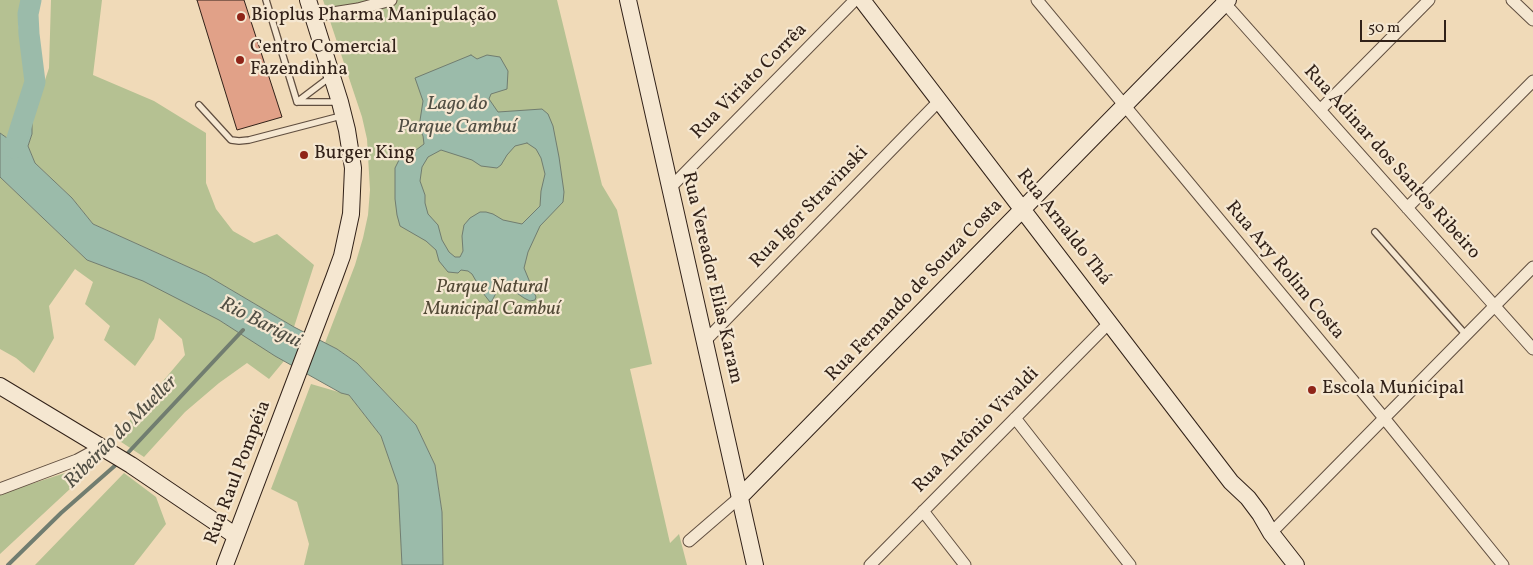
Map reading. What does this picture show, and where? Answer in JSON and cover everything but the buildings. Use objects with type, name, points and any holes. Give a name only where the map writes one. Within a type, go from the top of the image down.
[{"type":"main road","name":"Rua Raul Pompéia","points":[[225,565],[342,256],[351,214],[353,168],[351,147],[342,108],[308,0]]},
{"type":"main road","name":"Rua Vereador Elias Karam","points":[[628,0],[755,565]]},
{"type":"main road","name":"Rua Arnaldo Thá","points":[[862,0],[1231,482],[1242,503],[1254,519],[1272,533],[1296,565]]},
{"type":"main road","name":"Rua Fernando de Souza Costa","points":[[740,497],[1023,210],[1225,1]]},
{"type":"main road","points":[[0,386],[131,465],[236,536]]},
{"type":"street","points":[[313,16],[358,9],[391,0]]},
{"type":"street","name":"Rua Viriato Corrêa","points":[[670,188],[855,0]]},
{"type":"street","name":"Rua Ary Rolim Costa","points":[[1037,0],[1384,418],[1503,565]]},
{"type":"street","points":[[1320,110],[1429,0]]},
{"type":"street","points":[[1512,0],[1533,20]]},
{"type":"street","name":"Rua Adinar dos Santos Ribeiro","points":[[1225,1],[1533,349]]},
{"type":"street","points":[[1407,208],[1533,81]]},
{"type":"street","name":"Rua Igor Stravinski","points":[[705,341],[939,101]]},
{"type":"street","points":[[1272,533],[1533,267]]},
{"type":"street","name":"Rua Antônio Vivaldi","points":[[870,565],[1110,322]]},
{"type":"street","points":[[1015,418],[1130,565]]},
{"type":"street","points":[[0,489],[106,450]]},
{"type":"street","name":"Rua Fernando de Souza Costa","points":[[689,541],[740,497]]},
{"type":"street","points":[[923,512],[965,565]]},
{"type":"lane","points":[[266,0],[297,102]]},
{"type":"lane","points":[[297,102],[332,76]]},
{"type":"lane","points":[[297,102],[342,108]]},
{"type":"lane","points":[[199,105],[231,140],[239,141],[249,140],[342,108]]},
{"type":"lane","points":[[1375,232],[1466,335]]},
{"type":"green space","points":[[0,0],[21,0],[18,24],[25,65],[26,90],[18,123],[7,138],[0,133]]},
{"type":"green space","points":[[51,0],[102,0],[93,75],[154,101],[206,133],[206,183],[216,209],[233,231],[254,243],[277,234],[314,265],[294,327],[206,275],[93,224],[72,198],[35,163],[28,146],[32,134],[32,119],[49,68]]},
{"type":"green space","name":"Parque Natural Municipal Cambuí","points":[[323,0],[557,0],[602,185],[617,210],[652,364],[630,369],[670,543],[679,534],[687,565],[443,565],[442,512],[435,465],[416,425],[357,363],[325,343],[355,265],[363,238],[368,215],[370,190],[367,139],[362,117]]},
{"type":"green space","points":[[0,177],[87,260],[143,280],[219,320],[284,361],[269,379],[247,363],[219,383],[185,412],[144,457],[115,438],[185,355],[182,339],[159,318],[154,339],[135,366],[104,340],[110,326],[85,304],[93,282],[75,269],[49,306],[54,338],[34,373],[16,358],[0,349]]},
{"type":"green space","points":[[311,384],[349,395],[381,436],[399,485],[402,565],[304,565],[309,544],[297,502],[271,489]]},
{"type":"green space","points":[[99,462],[0,554],[0,494]]},
{"type":"green space","points":[[124,473],[156,497],[166,524],[134,565],[35,565]]},
{"type":"water","name":"Lago do Parque Cambuí","points":[[471,55],[477,59],[487,55],[500,57],[508,71],[507,89],[491,94],[489,99],[498,112],[542,109],[548,114],[553,126],[564,192],[563,202],[540,226],[528,252],[524,268],[536,297],[535,300],[530,301],[508,287],[497,291],[490,302],[472,274],[461,270],[458,273],[448,272],[439,261],[436,250],[426,241],[400,226],[395,199],[395,168],[399,160],[407,152],[416,150],[424,144],[419,127],[423,101],[415,78]],"holes":[[[527,143],[536,149],[541,158],[545,174],[540,206],[522,224],[503,220],[493,214],[480,212],[470,218],[464,225],[462,236],[463,251],[460,257],[455,257],[449,252],[442,240],[438,225],[428,214],[425,203],[425,195],[420,181],[422,167],[428,157],[441,150],[472,160],[481,166],[497,168],[515,146]]]},
{"type":"water","name":"Rio Barigui","points":[[32,119],[32,134],[28,146],[35,163],[72,198],[93,224],[206,275],[294,327],[337,349],[357,363],[416,425],[435,465],[442,512],[443,565],[402,565],[398,485],[381,436],[349,395],[341,393],[275,356],[219,320],[143,281],[87,260],[0,177],[0,133],[7,138],[18,123]]},
{"type":"waterway","points":[[14,148],[35,82],[28,14],[31,0]]},
{"type":"waterway","name":"Ribeirão do Mueller","points":[[125,456],[243,330]]},
{"type":"waterway","name":"Ribeirão do Mueller","points":[[8,565],[61,513],[118,463]]},
{"type":"place","name":"Bioplus Pharma Manipulação","points":[[241,17]]},
{"type":"place","name":"Centro Comercial Fazendinha","points":[[240,60]]},
{"type":"place","name":"Burger King","points":[[304,155]]},
{"type":"place","name":"Escola Municipal","points":[[1312,390]]}]
